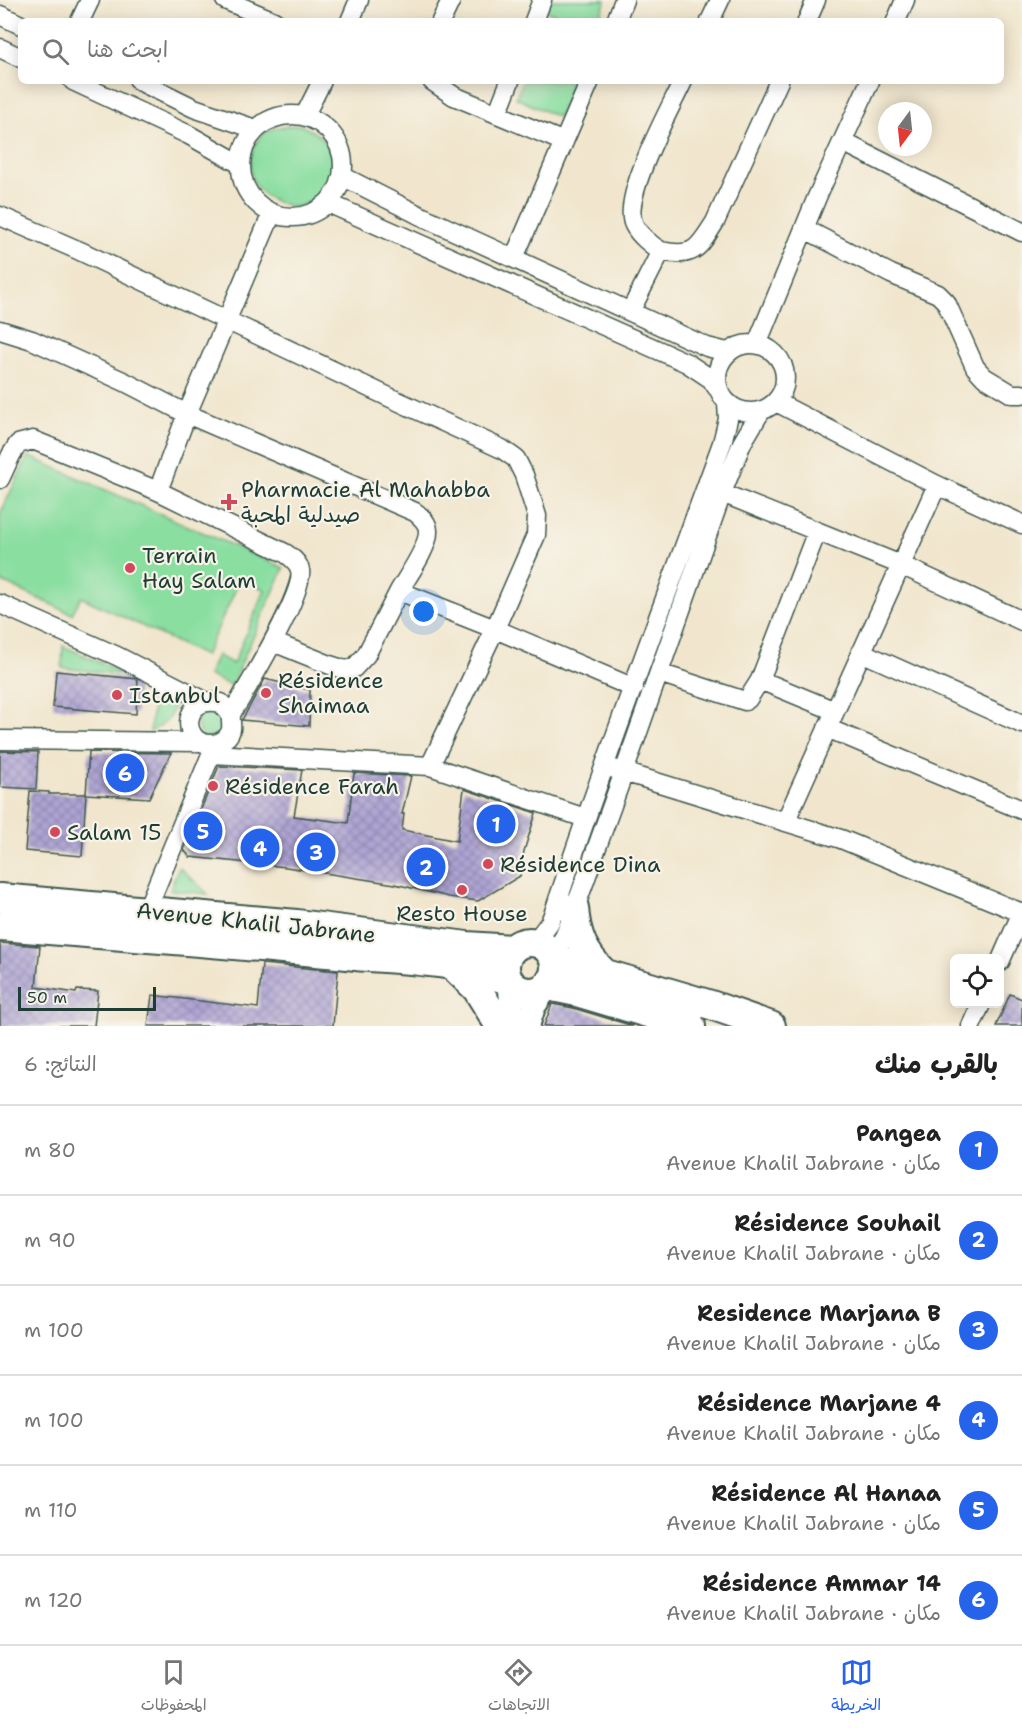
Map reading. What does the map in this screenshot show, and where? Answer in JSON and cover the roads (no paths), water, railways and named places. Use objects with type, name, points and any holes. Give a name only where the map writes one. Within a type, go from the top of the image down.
[{"type":"main road","name":"Avenue Khalil Jabrane","points":[[0,897],[297,924],[479,948],[542,963],[604,973],[711,1005],[771,1026]]},
{"type":"main road","points":[[574,908],[581,943],[593,962],[604,973]]},
{"type":"main road","name":"Avenue Khalil Jabrane","points":[[0,926],[299,950],[454,967],[488,973],[509,981],[518,989],[528,993],[538,992],[542,963]]},
{"type":"main road","name":"Avenue Khalil Jabrane","points":[[542,963],[577,992],[691,1026]]},
{"type":"main road","points":[[509,981],[505,964],[542,963]]},
{"type":"main road","points":[[454,967],[477,989],[500,1026]]},
{"type":"street","points":[[81,18],[90,0]]},
{"type":"street","points":[[225,0],[248,5],[269,18]]},
{"type":"street","points":[[351,18],[359,0]]},
{"type":"street","points":[[442,18],[451,0]]},
{"type":"street","points":[[535,18],[542,0]]},
{"type":"street","points":[[617,18],[624,0]]},
{"type":"street","points":[[711,18],[720,0]]},
{"type":"street","points":[[808,18],[816,0]]},
{"type":"street","points":[[897,18],[905,0]]},
{"type":"street","points":[[0,15],[18,24]]},
{"type":"street","points":[[0,48],[18,57]]},
{"type":"street","points":[[79,84],[189,135],[240,164]]},
{"type":"street","points":[[145,84],[194,108],[255,129]]},
{"type":"street","points":[[305,116],[321,84]]},
{"type":"street","points":[[436,84],[454,96],[564,142]]},
{"type":"street","points":[[497,114],[509,84]]},
{"type":"street","points":[[514,258],[589,84]]},
{"type":"street","points":[[682,84],[634,186],[630,209],[634,225],[654,247],[680,255],[692,251],[703,241],[715,222],[778,84]]},
{"type":"street","points":[[757,344],[780,285],[869,84]]},
{"type":"street","points":[[287,114],[305,116],[322,123],[335,136],[342,153],[342,176],[339,188],[328,203],[316,212],[287,217],[272,213],[259,205],[249,194],[242,180],[240,164],[244,146],[255,129],[270,119],[287,114]]},
{"type":"street","points":[[843,142],[1022,232]]},
{"type":"street","points":[[342,176],[421,216],[630,312],[707,346],[727,352]]},
{"type":"street","points":[[328,203],[687,363],[711,379],[727,404],[728,419],[722,444],[634,688],[603,766],[550,922],[534,1007],[528,1026]]},
{"type":"street","points":[[158,491],[187,414],[272,213]]},
{"type":"street","points":[[0,216],[502,449],[516,459],[532,495],[537,516],[536,535],[495,629],[430,766]]},
{"type":"street","points":[[805,229],[891,274],[938,294],[946,302],[975,367],[984,377],[1012,394],[1022,394]]},
{"type":"street","points":[[630,312],[661,251]]},
{"type":"street","points":[[0,330],[32,340],[125,382],[187,414],[415,512],[426,522],[429,531],[416,561],[366,655],[354,668],[346,670],[330,665],[273,642]]},
{"type":"street","points":[[542,963],[574,908],[722,493],[742,443],[785,387],[785,369],[776,354],[757,344],[743,344],[727,352],[717,369],[717,388]]},
{"type":"street","points":[[727,404],[743,412],[769,407],[1022,524]]},
{"type":"street","points":[[0,479],[18,444],[25,440],[33,440],[158,491],[285,553],[296,562],[301,570],[295,594],[273,642],[231,715],[232,730],[222,741],[209,747],[147,909]]},
{"type":"street","points":[[786,820],[937,485]]},
{"type":"street","points":[[722,493],[901,565],[1022,621]]},
{"type":"street","points":[[659,672],[745,701],[748,699],[760,680],[817,531]]},
{"type":"street","points":[[399,591],[634,688]]},
{"type":"street","points":[[0,604],[117,656],[205,701],[221,703],[231,715]]},
{"type":"street","points":[[861,652],[1022,724]]},
{"type":"street","points":[[760,680],[831,720],[1022,810]]},
{"type":"street","points":[[205,701],[196,706],[190,715],[189,726],[193,735],[209,747]]},
{"type":"street","points":[[0,740],[209,747],[430,766],[585,819]]},
{"type":"street","points":[[603,766],[841,838],[1022,912],[1003,954]]},
{"type":"street","points":[[508,1026],[512,1008],[509,981]]},
{"type":"street","points":[[971,1026],[979,1008]]},
{"type":"place","name":"Pharmacie Al Mahabba صيدلية المحبة","points":[[229,502]]},
{"type":"place","name":"Terrain Hay Salam","points":[[130,568]]},
{"type":"place","name":"Résidence Shaimaa","points":[[266,693]]},
{"type":"place","name":"Istanbul","points":[[117,695]]},
{"type":"place","name":"Résidence Ammar 14","points":[[125,773]]},
{"type":"place","name":"Résidence Farah","points":[[213,786]]},
{"type":"place","name":"Pangea","points":[[496,824]]},
{"type":"place","name":"Résidence Al Hanaa","points":[[203,831]]},
{"type":"place","name":"Salam 15","points":[[55,832]]},
{"type":"place","name":"Résidence Marjane 4","points":[[260,848]]},
{"type":"place","name":"Residence Marjana B","points":[[316,852]]},
{"type":"place","name":"Résidence Dina","points":[[488,864]]},
{"type":"place","name":"Résidence Souhail","points":[[426,867]]},
{"type":"place","name":"Resto House","points":[[462,890]]}]
